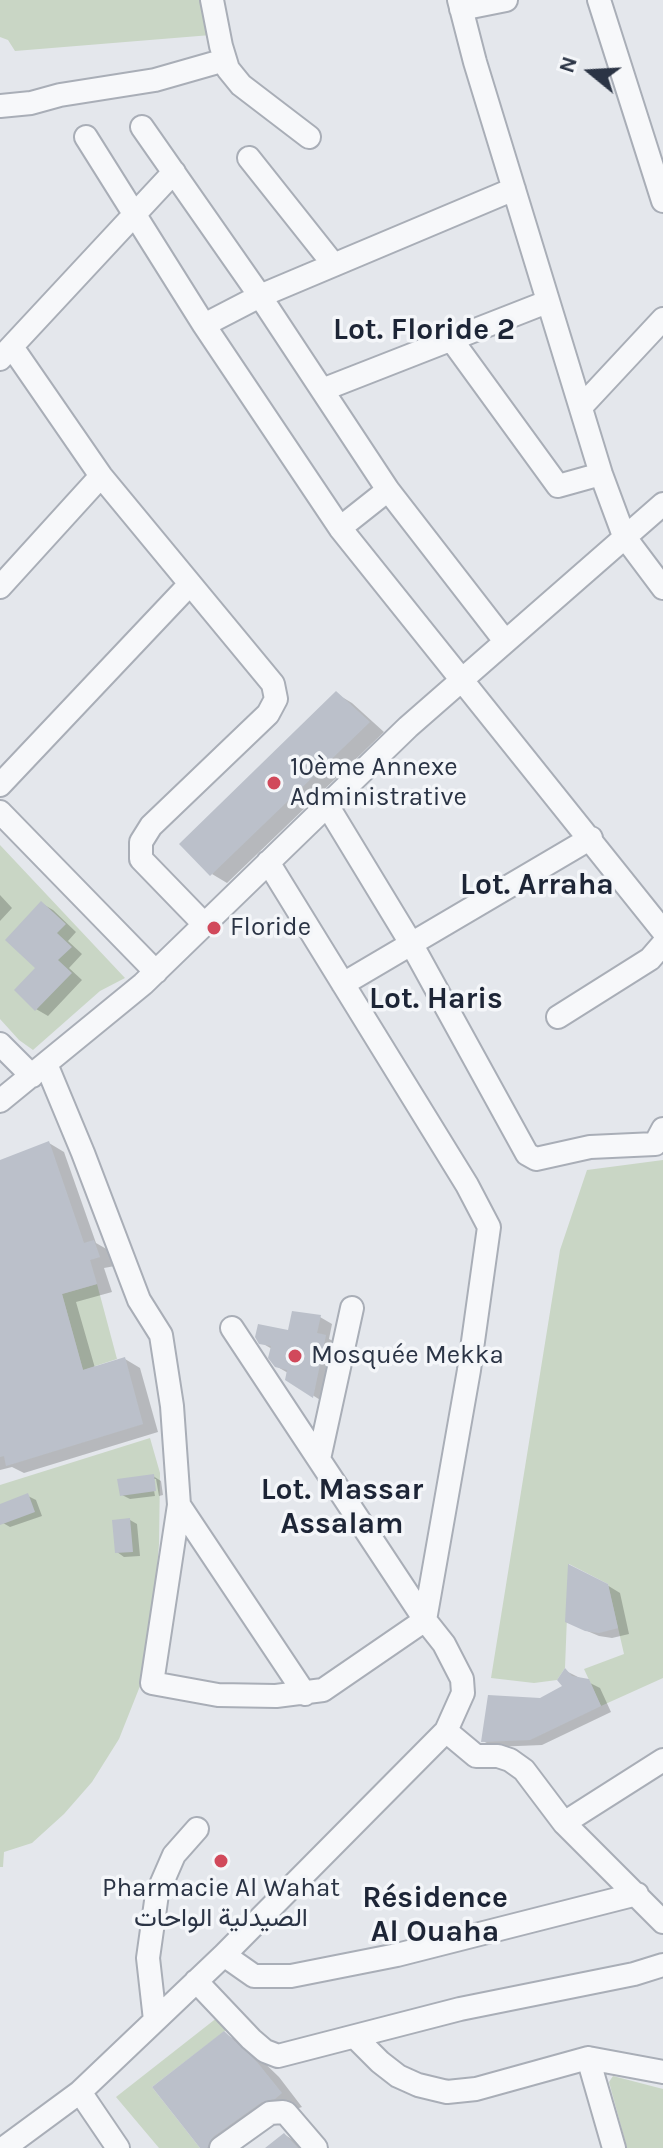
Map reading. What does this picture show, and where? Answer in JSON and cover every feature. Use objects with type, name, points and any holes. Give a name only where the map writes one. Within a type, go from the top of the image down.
[{"type":"street","points":[[212,0],[228,69],[241,85],[309,137]]},
{"type":"street","points":[[506,0],[460,4],[601,474],[624,536],[663,588]]},
{"type":"street","points":[[599,0],[663,201]]},
{"type":"street","points":[[0,106],[155,80],[225,60]]},
{"type":"street","points":[[142,127],[260,296],[388,490],[505,641]]},
{"type":"street","points":[[86,137],[204,325],[340,528],[663,931]]},
{"type":"street","points":[[249,158],[334,265]]},
{"type":"street","points":[[174,172],[6,353],[101,476],[273,684],[276,699],[268,714],[151,826],[141,842],[141,859],[204,924]]},
{"type":"street","points":[[204,325],[260,296],[514,189]]},
{"type":"street","points":[[322,390],[547,302]]},
{"type":"street","points":[[581,407],[663,319]]},
{"type":"street","points":[[451,339],[558,486],[601,474]]},
{"type":"street","points":[[0,587],[101,476]]},
{"type":"street","points":[[340,528],[388,490]]},
{"type":"street","points":[[19,1081],[156,972],[460,681],[663,504]]},
{"type":"street","points":[[0,785],[190,584]]},
{"type":"street","points":[[327,805],[412,945],[531,1157],[536,1159],[590,1147],[655,1144],[663,1129]]},
{"type":"street","points":[[0,812],[156,972]]},
{"type":"street","points":[[343,984],[591,838]]},
{"type":"street","points":[[0,1044],[19,1081],[83,1153],[139,1300],[161,1335],[172,1406],[179,1505],[152,1683],[218,1695],[305,1694],[323,1690],[425,1620],[469,1370],[489,1227],[467,1185],[268,862]]},
{"type":"street","points":[[558,1017],[650,959],[663,944]]},
{"type":"street","points":[[319,1459],[352,1308]]},
{"type":"street","points":[[4,2148],[80,2092],[224,1955],[446,1731],[463,1693],[462,1679],[444,1644],[425,1620],[232,1328]]},
{"type":"street","points":[[179,1505],[305,1694]]},
{"type":"street","points":[[446,1731],[476,1756],[498,1756],[524,1770],[564,1823],[663,1922]]},
{"type":"street","points":[[564,1823],[662,1762]]},
{"type":"street","points":[[155,2020],[148,1958],[157,1894],[174,1855],[197,1829]]},
{"type":"street","points":[[224,1955],[254,1976],[291,1976],[397,1955],[637,1894]]},
{"type":"street","points":[[196,1981],[251,2039],[265,2051],[278,2056],[460,2009],[634,1974],[663,1965]]},
{"type":"street","points":[[355,2037],[398,2076],[447,2092],[476,2089],[588,2058],[663,2072]]},
{"type":"street","points":[[588,2058],[614,2148]]},
{"type":"street","points":[[80,2092],[118,2148]]},
{"type":"street","points":[[221,2148],[270,2113],[283,2112],[316,2148]]},
{"type":"green space","points":[[0,0],[204,0],[211,35],[15,51],[8,40],[0,37]]},
{"type":"green space","points":[[0,845],[125,978],[100,991],[33,1050],[0,1019]]},
{"type":"green space","points":[[663,1160],[663,1678],[601,1706],[584,1669],[624,1654],[608,1584],[569,1564],[565,1668],[557,1680],[534,1683],[491,1678],[560,1250],[587,1170]]},
{"type":"green space","points":[[97,1284],[117,1359],[83,1370],[62,1294]]},
{"type":"green space","points":[[150,1438],[160,1473],[159,1544],[152,1632],[142,1681],[119,1739],[92,1782],[64,1814],[32,1843],[4,1852],[3,1867],[0,1867],[0,1485]]},
{"type":"green space","points":[[218,2017],[230,2027],[152,2087],[200,2148],[159,2148],[116,2097]]},
{"type":"green space","points":[[613,2076],[663,2089],[663,2148],[627,2148],[609,2082]]},
{"type":"building","name":"10ème Annexe Administrative","points":[[336,691],[370,722],[210,876],[179,844]]},
{"type":"building","points":[[41,901],[66,924],[57,933],[72,947],[58,960],[72,973],[35,1011],[14,990],[35,968],[5,940]]},
{"type":"building","points":[[49,1141],[84,1243],[94,1240],[100,1257],[90,1260],[97,1284],[62,1294],[83,1370],[125,1357],[143,1424],[6,1466],[4,1456],[0,1457],[0,1160]]},
{"type":"building","name":"Mosquée Mekka","points":[[292,1311],[321,1315],[317,1333],[326,1335],[313,1398],[285,1380],[287,1370],[275,1367],[268,1358],[271,1346],[259,1344],[255,1337],[258,1324],[288,1330]]},
{"type":"building","points":[[154,1474],[156,1491],[120,1496],[117,1479]]},
{"type":"building","points":[[28,1493],[35,1512],[0,1525],[0,1504]]},
{"type":"building","points":[[130,1518],[133,1552],[115,1553],[112,1520]]},
{"type":"building","points":[[568,1564],[608,1584],[618,1628],[599,1633],[585,1631],[565,1622]]},
{"type":"building","points":[[565,1668],[572,1676],[589,1679],[601,1706],[530,1740],[481,1742],[488,1695],[540,1698],[562,1686],[557,1680]]},
{"type":"building","points":[[224,2031],[257,2062],[282,2093],[275,2099],[262,2102],[213,2137],[207,2148],[200,2148],[152,2087]]},
{"type":"building","points":[[284,2133],[298,2148],[265,2148]]},
{"type":"place","name":"10ème Annexe Administrative","points":[[274,783]]},
{"type":"place","name":"Floride","points":[[214,928]]},
{"type":"place","name":"Mosquée Mekka","points":[[295,1356]]},
{"type":"place","name":"Pharmacie Al Wahat الصيدلية الواحات","points":[[221,1861]]},
{"type":"district","name":"Lot. Floride 2","points":[[424,330]]},
{"type":"district","name":"Lot. Arraha","points":[[537,885]]},
{"type":"district","name":"Lot. Haris","points":[[436,999]]},
{"type":"district","name":"Lot. Massar Assalam","points":[[342,1507]]},
{"type":"district","name":"Résidence Al Ouaha","points":[[435,1915]]}]
